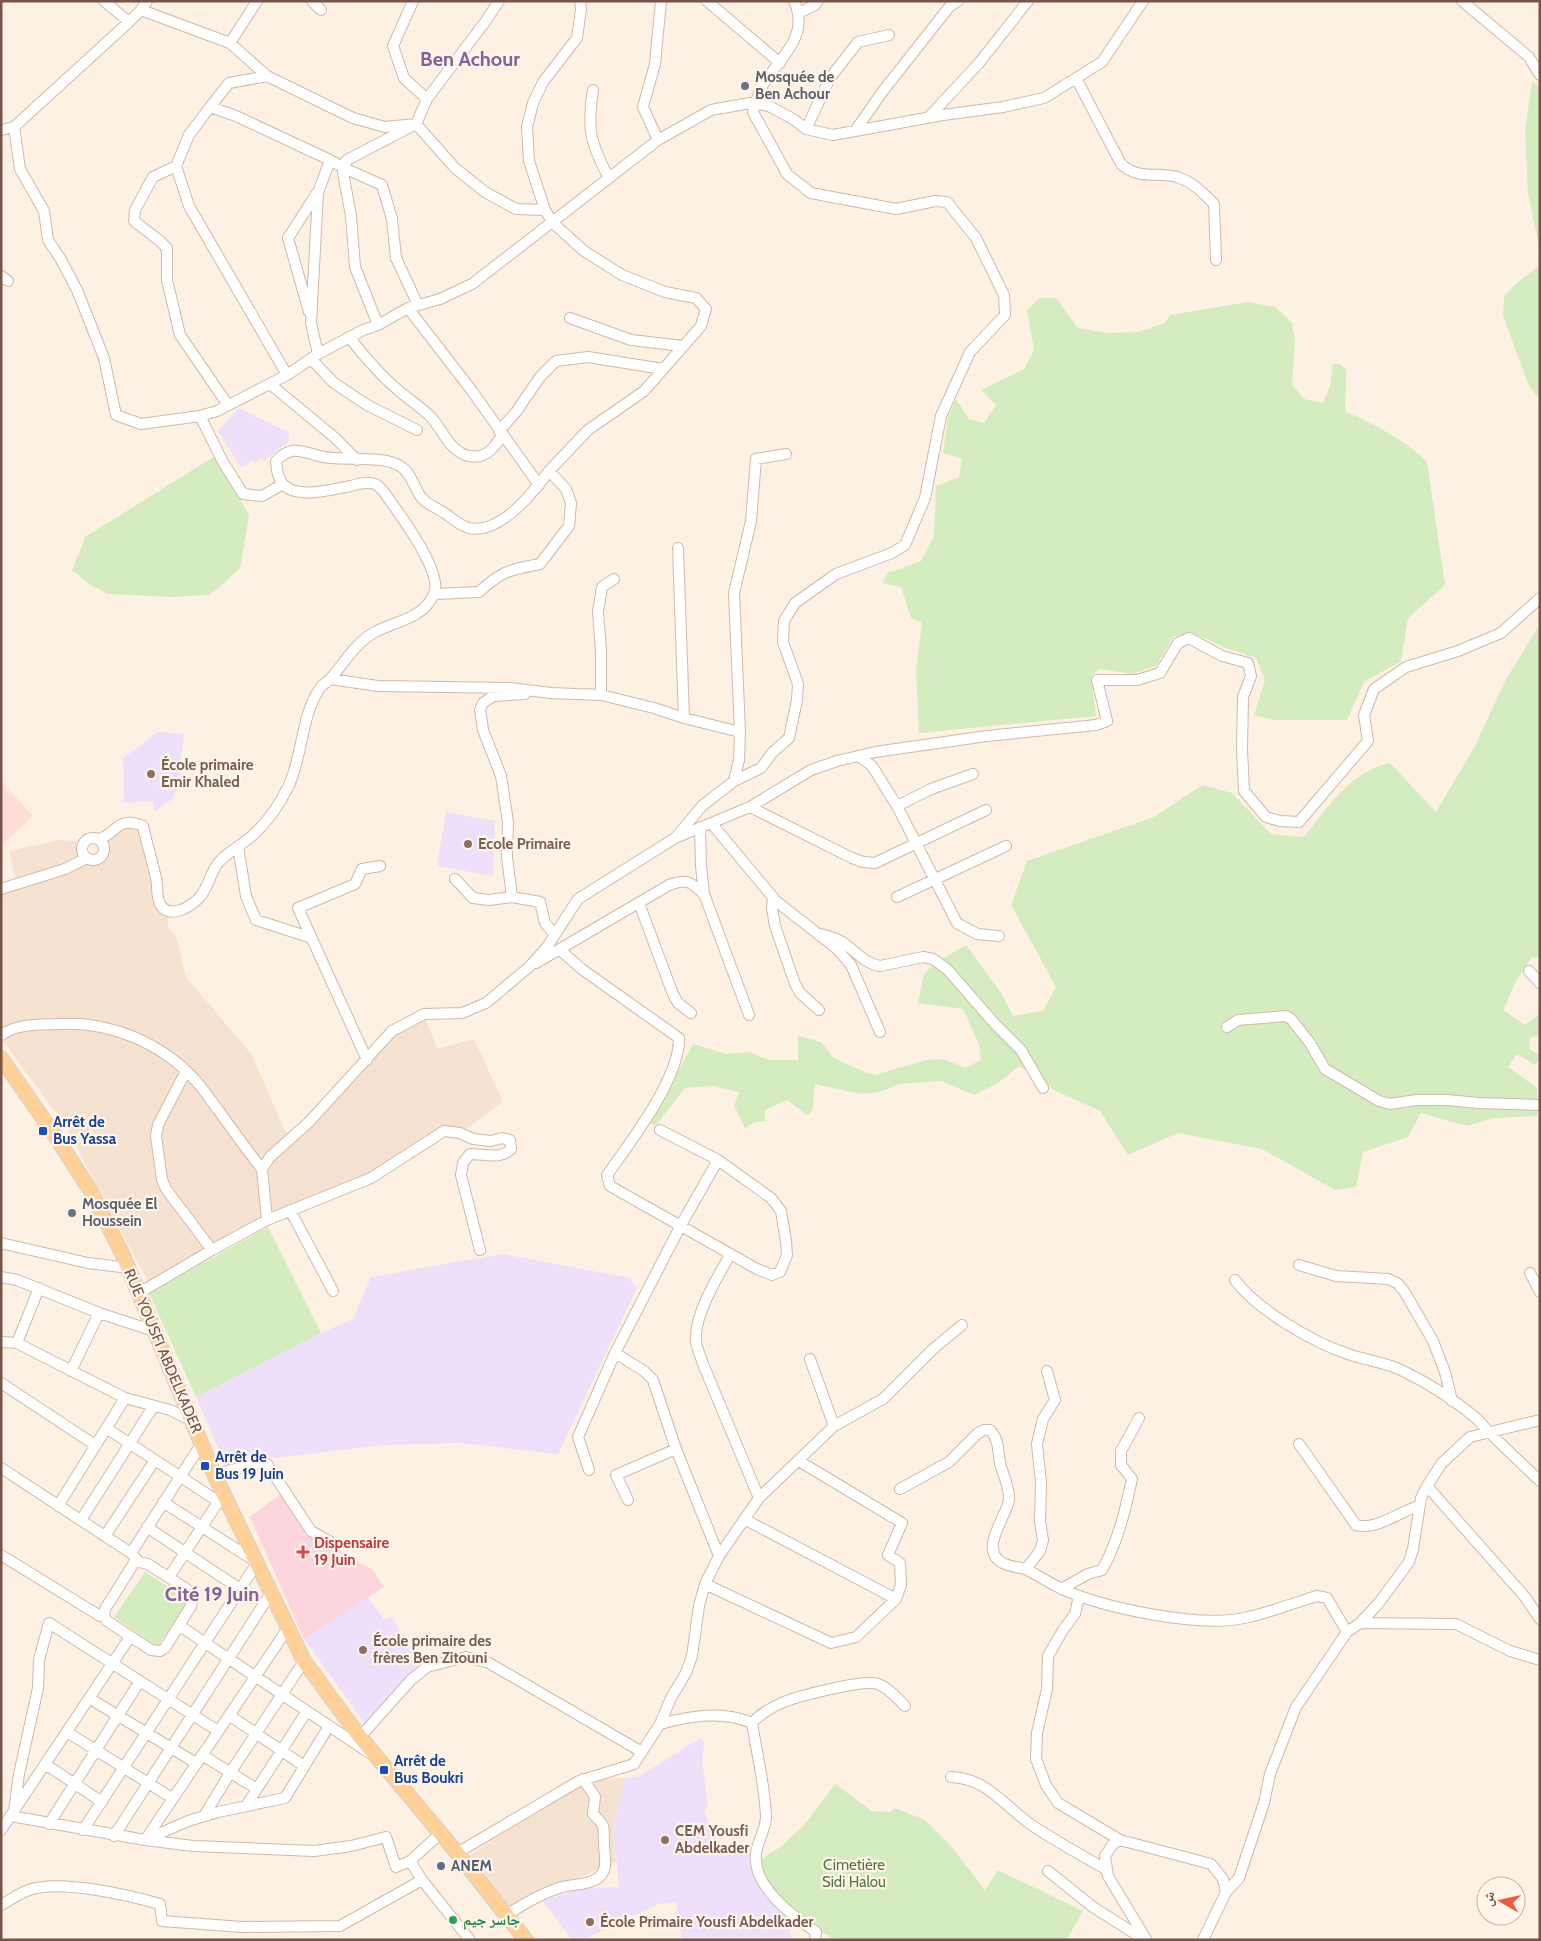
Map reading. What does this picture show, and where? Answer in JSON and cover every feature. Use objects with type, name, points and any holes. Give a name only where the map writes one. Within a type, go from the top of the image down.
[{"type":"main road","name":"RUE YOUSFI ABDELKADER","points":[[1,1058],[90,1190],[129,1268],[190,1420],[202,1443],[221,1498],[256,1562],[304,1661],[360,1737],[458,1852],[522,1938]]},
{"type":"street","points":[[104,1],[129,22]]},
{"type":"street","points":[[230,42],[257,1]]},
{"type":"street","points":[[312,1],[321,10]]},
{"type":"street","points":[[413,1],[393,46],[404,78],[427,99]]},
{"type":"street","points":[[378,325],[355,267],[351,216],[342,167],[347,160],[416,124],[427,99],[499,1]]},
{"type":"street","points":[[82,857],[94,860],[100,857],[103,852],[102,840],[114,828],[123,824],[133,823],[143,826],[160,904],[167,910],[173,912],[180,911],[199,898],[218,863],[255,834],[272,814],[289,786],[298,760],[310,708],[321,686],[330,679],[355,646],[376,632],[411,618],[426,606],[434,594],[435,577],[428,559],[384,492],[375,484],[365,483],[322,492],[293,490],[283,484],[277,472],[276,461],[284,453],[292,450],[334,459],[385,461],[401,466],[422,498],[470,528],[490,526],[506,519],[588,430],[644,391],[700,326],[706,309],[696,298],[666,292],[622,275],[584,251],[552,222],[545,210],[529,161],[527,127],[533,103],[543,82],[577,38],[581,10],[580,1]]},
{"type":"street","points":[[658,140],[643,107],[655,64],[661,1]]},
{"type":"street","points":[[707,1],[780,63]]},
{"type":"street","points":[[675,838],[702,806],[734,781],[761,768],[772,753],[789,738],[798,700],[798,684],[783,642],[784,621],[795,603],[836,574],[892,553],[905,545],[925,498],[941,416],[970,352],[1005,315],[1004,295],[976,238],[947,202],[935,201],[896,209],[811,192],[787,174],[753,112],[763,84],[796,40],[799,13],[794,1]]},
{"type":"street","points":[[799,13],[815,5],[818,1]]},
{"type":"street","points":[[855,131],[889,83],[950,6],[958,1]]},
{"type":"street","points":[[928,118],[980,63],[1028,1]]},
{"type":"street","points":[[14,127],[20,169],[44,211],[48,240],[77,290],[104,358],[116,416],[141,424],[200,416],[228,405],[287,375],[314,356],[363,330],[378,325],[413,306],[440,299],[472,284],[658,140],[711,110],[750,103],[769,106],[793,119],[806,129],[833,135],[1003,107],[1044,98],[1102,62],[1143,1]]},
{"type":"street","points":[[1462,1],[1529,57],[1540,75]]},
{"type":"street","points":[[1,130],[14,127],[129,22],[144,5],[230,42],[267,76],[353,118],[385,127],[416,124]]},
{"type":"street","points":[[806,129],[830,78],[858,42],[889,35]]},
{"type":"street","points":[[267,76],[229,83],[189,135],[176,166],[189,206],[287,375]]},
{"type":"street","points":[[1076,78],[1120,164],[1129,172],[1179,178],[1196,187],[1214,204],[1216,260]]},
{"type":"street","points":[[593,90],[589,114],[592,139],[596,153],[609,178]]},
{"type":"street","points":[[210,107],[236,116],[382,185],[392,219],[396,258],[413,306],[501,434],[539,485]]},
{"type":"street","points":[[416,124],[455,168],[485,192],[516,209],[545,210]]},
{"type":"street","points":[[312,324],[288,238],[318,193],[330,160]]},
{"type":"street","points":[[176,166],[153,177],[135,210],[134,221],[160,240],[167,248],[167,280],[180,335],[228,405]]},
{"type":"street","points":[[318,193],[312,324],[314,356],[334,383],[367,405],[417,430]]},
{"type":"street","points":[[570,318],[631,340],[683,346]]},
{"type":"street","points":[[349,337],[396,389],[431,417],[461,454],[472,457],[484,457],[492,450],[540,377],[556,361],[588,357],[663,369]]},
{"type":"street","points":[[270,384],[334,437],[357,460]]},
{"type":"street","points":[[200,416],[223,462],[243,494],[262,496],[283,484]]},
{"type":"street","points":[[314,456],[330,452],[335,448],[334,437]]},
{"type":"street","points":[[734,781],[739,760],[740,732],[734,593],[751,521],[756,459],[786,454]]},
{"type":"street","points":[[434,594],[479,592],[493,579],[507,571],[540,564],[569,526],[570,503],[566,489],[549,471]]},
{"type":"street","points":[[678,548],[684,718]]},
{"type":"street","points":[[601,695],[601,651],[598,612],[602,587],[614,579]]},
{"type":"street","points":[[262,1169],[270,1157],[309,1122],[392,1031],[424,1014],[462,1013],[486,1003],[529,967],[547,947],[578,899],[675,838],[750,807],[811,770],[836,761],[875,752],[988,736],[1096,725],[1107,721],[1097,680],[1137,680],[1160,673],[1178,643],[1189,638],[1222,656],[1248,663],[1251,676],[1243,697],[1242,749],[1244,791],[1266,817],[1280,821],[1299,822],[1368,741],[1364,715],[1374,689],[1406,667],[1458,651],[1501,633],[1540,598]]},
{"type":"street","points":[[330,679],[378,686],[510,688],[601,695],[740,732]]},
{"type":"street","points":[[512,897],[507,857],[508,822],[501,776],[483,730],[480,710],[483,703],[493,696],[544,692]]},
{"type":"street","points":[[860,757],[872,766],[897,806],[957,923],[977,934],[999,936]]},
{"type":"street","points":[[897,806],[931,789],[973,774]]},
{"type":"street","points":[[750,807],[863,862],[875,862],[986,810]]},
{"type":"street","points":[[712,824],[773,897],[836,948],[851,964],[880,1032]]},
{"type":"street","points":[[700,828],[704,894],[749,1015]]},
{"type":"street","points":[[1,889],[65,869],[82,857],[85,842],[91,838],[102,840]]},
{"type":"street","points":[[897,897],[1006,846]]},
{"type":"street","points":[[238,847],[246,896],[256,920],[312,938]]},
{"type":"street","points":[[367,1060],[298,908],[355,884],[362,869],[380,866]]},
{"type":"street","points":[[455,879],[473,898],[489,900],[512,897],[540,902],[545,923],[555,935]]},
{"type":"street","points":[[529,967],[669,885],[680,881],[688,881],[704,894]]},
{"type":"street","points":[[773,897],[772,908],[775,926],[796,984],[800,993],[819,1010]]},
{"type":"street","points":[[639,903],[673,994],[678,1003],[691,1013]]},
{"type":"street","points":[[819,934],[832,936],[872,965],[880,966],[923,957],[933,959],[948,970],[994,1023],[1021,1050],[1043,1088]]},
{"type":"street","points":[[560,950],[583,970],[679,1038],[672,1068],[653,1108],[607,1175],[610,1186],[757,1269],[772,1274],[780,1272],[787,1255],[786,1241],[781,1211],[771,1198],[718,1160],[660,1130]]},
{"type":"street","points":[[1529,971],[1540,983]]},
{"type":"street","points":[[1227,1027],[1238,1020],[1286,1016],[1291,1019],[1310,1043],[1325,1069],[1379,1101],[1390,1104],[1416,1100],[1447,1100],[1540,1105]]},
{"type":"street","points":[[1,1035],[10,1029],[22,1026],[68,1023],[99,1027],[127,1034],[150,1044],[186,1071],[196,1081],[262,1169],[267,1220]]},
{"type":"street","points":[[186,1071],[158,1125],[156,1148],[162,1180],[166,1189],[212,1250]]},
{"type":"street","points":[[139,1293],[267,1220],[371,1178],[444,1131],[460,1133],[473,1139],[491,1141],[502,1138],[510,1140],[511,1149],[506,1154],[499,1157],[470,1154],[463,1163],[461,1175],[480,1250]]},
{"type":"street","points":[[589,1470],[578,1437],[615,1353],[681,1226],[718,1160]]},
{"type":"street","points":[[290,1210],[333,1291]]},
{"type":"street","points":[[1,1243],[88,1263],[129,1268]]},
{"type":"street","points":[[730,1254],[707,1297],[696,1332],[696,1342],[703,1364],[759,1498]]},
{"type":"street","points":[[1298,1266],[1336,1276],[1388,1279],[1397,1283],[1404,1291],[1433,1341],[1445,1372],[1452,1401]]},
{"type":"street","points":[[1530,1272],[1540,1292]]},
{"type":"street","points":[[1,1277],[17,1280],[154,1331]]},
{"type":"street","points":[[1235,1280],[1253,1300],[1318,1341],[1346,1354],[1392,1365],[1436,1390],[1477,1419],[1540,1481]]},
{"type":"street","points":[[17,1343],[39,1288]]},
{"type":"street","points":[[71,1371],[99,1312]]},
{"type":"street","points":[[458,1852],[583,1779],[634,1764],[660,1724],[671,1698],[686,1673],[692,1656],[699,1606],[705,1584],[719,1556],[759,1498],[834,1426],[883,1399],[933,1349],[962,1325]]},
{"type":"street","points":[[1,1342],[17,1343],[125,1398],[170,1410],[190,1420]]},
{"type":"street","points":[[615,1353],[644,1371],[653,1380],[676,1449],[719,1556]]},
{"type":"street","points":[[810,1359],[834,1426]]},
{"type":"street","points":[[1026,1569],[1040,1551],[1044,1540],[1040,1521],[1041,1483],[1037,1444],[1043,1419],[1055,1400],[1048,1371]]},
{"type":"street","points":[[1,1383],[95,1445]]},
{"type":"street","points":[[58,1506],[125,1398]]},
{"type":"street","points":[[81,1520],[153,1407]]},
{"type":"street","points":[[1061,1589],[1088,1574],[1102,1570],[1112,1553],[1132,1479],[1121,1465],[1121,1451],[1140,1418]]},
{"type":"street","points":[[1203,1940],[1226,1892],[1238,1878],[1264,1803],[1270,1774],[1296,1707],[1347,1632],[1360,1623],[1378,1604],[1409,1562],[1413,1549],[1421,1498],[1426,1486],[1442,1463],[1458,1446],[1470,1437],[1488,1431],[1540,1420]]},
{"type":"street","points":[[106,1428],[180,1477],[221,1498],[170,1577]]},
{"type":"street","points":[[900,1489],[949,1462],[978,1433],[990,1430],[998,1444],[1009,1498],[993,1543],[994,1554],[997,1559],[1005,1564],[1026,1569],[1061,1589],[1079,1596],[1147,1614],[1209,1621],[1244,1618],[1317,1596],[1327,1598],[1347,1632]]},
{"type":"street","points":[[131,1553],[202,1443]]},
{"type":"street","points":[[1299,1444],[1356,1525],[1369,1526],[1388,1520],[1404,1510],[1420,1506]]},
{"type":"street","points":[[628,1500],[616,1475],[676,1449]]},
{"type":"street","points":[[105,1536],[154,1460]]},
{"type":"street","points":[[705,1584],[831,1643],[856,1637],[896,1599],[901,1585],[900,1563],[888,1555],[902,1522],[798,1461]]},
{"type":"street","points":[[214,1474],[261,1463],[267,1464],[311,1531],[329,1541]]},
{"type":"street","points":[[1,1468],[131,1553],[139,1562],[148,1564],[191,1592],[193,1598],[192,1606],[165,1648],[160,1651],[151,1650],[107,1621],[104,1616],[105,1609],[134,1564],[139,1562]]},
{"type":"street","points":[[1426,1486],[1525,1597],[1540,1618]]},
{"type":"street","points":[[83,1830],[256,1562],[163,1502]]},
{"type":"street","points":[[744,1520],[896,1599]]},
{"type":"street","points":[[147,1527],[240,1589]]},
{"type":"street","points":[[1,1555],[100,1616],[104,1616]]},
{"type":"street","points":[[114,1836],[271,1593]]},
{"type":"street","points":[[1079,1596],[1075,1614],[1048,1656],[1047,1689],[1037,1733],[1036,1759],[1046,1785],[1058,1803],[1120,1840],[1211,1864],[1223,1879],[1226,1892]]},
{"type":"street","points":[[12,1813],[38,1688],[39,1660],[50,1623],[218,1731]]},
{"type":"street","points":[[1360,1623],[1456,1624],[1510,1652],[1540,1660]]},
{"type":"street","points":[[180,1626],[380,1760]]},
{"type":"street","points":[[146,1840],[172,1798],[288,1628]]},
{"type":"street","points":[[1,1830],[130,1636]]},
{"type":"street","points":[[360,1737],[411,1680],[427,1667],[466,1657],[489,1663],[642,1752]]},
{"type":"street","points":[[204,1816],[304,1661]]},
{"type":"street","points":[[49,1824],[140,1681]]},
{"type":"street","points":[[815,1940],[816,1932],[790,1914],[776,1900],[759,1873],[756,1854],[766,1819],[752,1723],[759,1715],[785,1702],[857,1684],[877,1684],[889,1691],[905,1706]]},
{"type":"street","points":[[89,1698],[170,1748],[230,1773],[256,1789]]},
{"type":"street","points":[[246,1806],[307,1711]]},
{"type":"street","points":[[229,1715],[304,1766]]},
{"type":"street","points":[[660,1724],[688,1716],[719,1715],[742,1719],[752,1723]]},
{"type":"street","points":[[146,1840],[204,1816],[285,1798],[329,1726]]},
{"type":"street","points":[[67,1732],[172,1798]]},
{"type":"street","points":[[46,1764],[102,1802]]},
{"type":"street","points":[[952,1777],[962,1777],[991,1790],[1034,1827],[1107,1870]]},
{"type":"street","points":[[506,1915],[545,1894],[561,1888],[592,1881],[599,1878],[604,1872],[606,1863],[604,1827],[602,1821],[593,1814],[595,1797],[583,1779]]},
{"type":"street","points":[[12,1813],[49,1824],[114,1836],[193,1846],[314,1851],[351,1846],[386,1837],[396,1867],[410,1861],[441,1833]]},
{"type":"street","points":[[1120,1840],[1112,1844],[1105,1856],[1108,1876],[1146,1940]]},
{"type":"street","points":[[410,1861],[422,1880],[470,1940]]},
{"type":"street","points":[[1048,1871],[1093,1908],[1146,1940]]},
{"type":"street","points":[[1,1905],[31,1889],[47,1886],[129,1895],[160,1904],[162,1921],[242,1926],[340,1926],[422,1880]]},
{"type":"shaded area","points":[[239,408],[289,433],[288,442],[264,461],[261,458],[255,463],[252,460],[241,468],[218,431]]},
{"type":"shaded area","name":"École primaire Emir Khaled","points":[[158,732],[184,734],[177,790],[170,801],[155,811],[153,802],[124,803],[123,758]]},
{"type":"shaded area","points":[[1,781],[33,816],[1,846]]},
{"type":"shaded area","name":"Ecole Primaire","points":[[446,812],[495,821],[493,876],[437,866]]},
{"type":"shaded area","points":[[143,826],[156,879],[167,910],[168,926],[177,939],[186,977],[252,1055],[289,1140],[392,1031],[424,1014],[437,1049],[474,1039],[503,1102],[460,1133],[444,1131],[371,1178],[290,1210],[150,1286],[65,1125],[1,1038],[1,889],[17,885],[9,851],[60,840],[85,842],[82,848],[84,855],[90,860],[94,860],[102,854],[104,840],[114,828]]},
{"type":"shaded area","points":[[503,1254],[630,1278],[637,1288],[558,1454],[460,1443],[383,1445],[260,1458],[226,1466],[196,1397],[321,1333],[353,1319],[371,1277]]},
{"type":"shaded area","name":"Dispensaire 19 Juin","points":[[282,1493],[310,1533],[373,1570],[384,1587],[304,1639],[250,1517]]},
{"type":"shaded area","name":"École primaire des frères Ben Zitouni","points":[[368,1597],[384,1620],[391,1616],[420,1662],[366,1725],[304,1639]]},
{"type":"shaded area","name":"CEM Yousfi Abdelkader","points":[[700,1738],[704,1742],[702,1762],[708,1805],[704,1812],[721,1851],[750,1850],[757,1880],[787,1919],[792,1940],[682,1940],[676,1902],[659,1904],[582,1940],[572,1940],[543,1901],[578,1889],[619,1887],[613,1826],[625,1778],[638,1777]]},
{"type":"shaded area","points":[[625,1778],[613,1826],[616,1862],[578,1878],[553,1884],[509,1908],[467,1857],[575,1786],[603,1779]]},
{"type":"green space","points":[[1532,81],[1540,88],[1540,251],[1528,193],[1525,131]]},
{"type":"green space","points":[[1540,263],[1540,399],[1529,386],[1503,316],[1504,296],[1518,282],[1539,266]]},
{"type":"green space","points":[[1040,298],[1056,298],[1078,328],[1108,333],[1139,332],[1165,323],[1170,315],[1248,302],[1275,307],[1292,323],[1295,340],[1292,385],[1304,399],[1323,403],[1330,387],[1333,364],[1340,364],[1346,370],[1345,411],[1399,439],[1427,462],[1445,585],[1408,618],[1401,661],[1364,682],[1347,720],[1275,720],[1254,715],[1265,680],[1256,658],[1226,648],[1197,635],[1174,636],[1156,666],[1132,674],[1100,669],[1091,676],[1096,716],[919,733],[916,671],[922,623],[911,618],[901,587],[882,583],[888,573],[921,561],[934,536],[936,486],[959,477],[962,459],[943,453],[948,418],[956,399],[969,419],[984,423],[996,405],[981,390],[1024,369],[1034,350],[1027,310]]},
{"type":"green space","points":[[215,456],[249,515],[240,568],[217,589],[208,595],[173,597],[108,594],[89,584],[72,570],[85,537]]},
{"type":"green space","points":[[1540,624],[1540,957],[1532,957],[1516,981],[1503,1010],[1525,1025],[1540,1014],[1540,1035],[1530,1038],[1529,1049],[1540,1055],[1540,1058],[1535,1065],[1517,1054],[1508,1067],[1537,1088],[1537,1116],[1494,1118],[1467,1126],[1421,1113],[1408,1137],[1363,1152],[1356,1187],[1335,1190],[1262,1149],[1178,1133],[1128,1155],[1100,1111],[1056,1091],[1019,1066],[998,1083],[974,1095],[941,1081],[900,1084],[879,1092],[861,1094],[815,1084],[812,1111],[807,1115],[787,1100],[765,1110],[765,1121],[755,1122],[745,1128],[734,1105],[739,1092],[713,1086],[685,1088],[655,1126],[650,1123],[693,1044],[726,1054],[750,1052],[769,1060],[798,1060],[798,1036],[821,1042],[834,1058],[875,1075],[926,1060],[944,1059],[965,1068],[981,1060],[979,1044],[963,1009],[918,1003],[924,974],[935,963],[966,945],[1001,993],[1013,1016],[1043,1011],[1056,987],[1011,905],[1027,861],[1154,817],[1202,785],[1232,793],[1271,834],[1304,837],[1331,803],[1352,782],[1376,767],[1390,763],[1436,812],[1474,748],[1505,681]]},
{"type":"green space","points":[[268,1227],[321,1333],[196,1397],[149,1293]]},
{"type":"green space","points":[[145,1572],[189,1601],[157,1647],[114,1617]]},
{"type":"green space","name":"Cimetière Sidi Halou","points":[[835,1784],[872,1811],[890,1812],[895,1808],[925,1820],[950,1845],[985,1890],[998,1870],[1083,1911],[1067,1939],[836,1940],[811,1925],[780,1898],[764,1875],[758,1861],[782,1846],[805,1824]]},
{"type":"place","name":"Mosquée de Ben Achour","points":[[745,86]]},
{"type":"place","name":"École primaire Emir Khaled","points":[[151,774]]},
{"type":"place","name":"Ecole Primaire","points":[[468,844]]},
{"type":"place","name":"Arrêt de Bus Yassa","points":[[43,1131]]},
{"type":"place","name":"Mosquée El Houssein","points":[[72,1213]]},
{"type":"place","name":"Arrêt de Bus 19 Juin","points":[[205,1466]]},
{"type":"place","name":"Dispensaire 19 Juin","points":[[303,1552]]},
{"type":"place","name":"École primaire des frères Ben Zitouni","points":[[363,1650]]},
{"type":"place","name":"Arrêt de Bus Boukri","points":[[384,1770]]},
{"type":"place","name":"CEM Yousfi Abdelkader","points":[[665,1840]]},
{"type":"place","name":"ANEM","points":[[441,1866]]},
{"type":"place","name":"جاسر جيم","points":[[453,1920]]},
{"type":"place","name":"École Primaire Yousfi Abdelkader","points":[[590,1922]]},
{"type":"district","name":"Ben Achour","points":[[470,59]]},
{"type":"district","name":"Cité 19 Juin","points":[[212,1594]]}]
